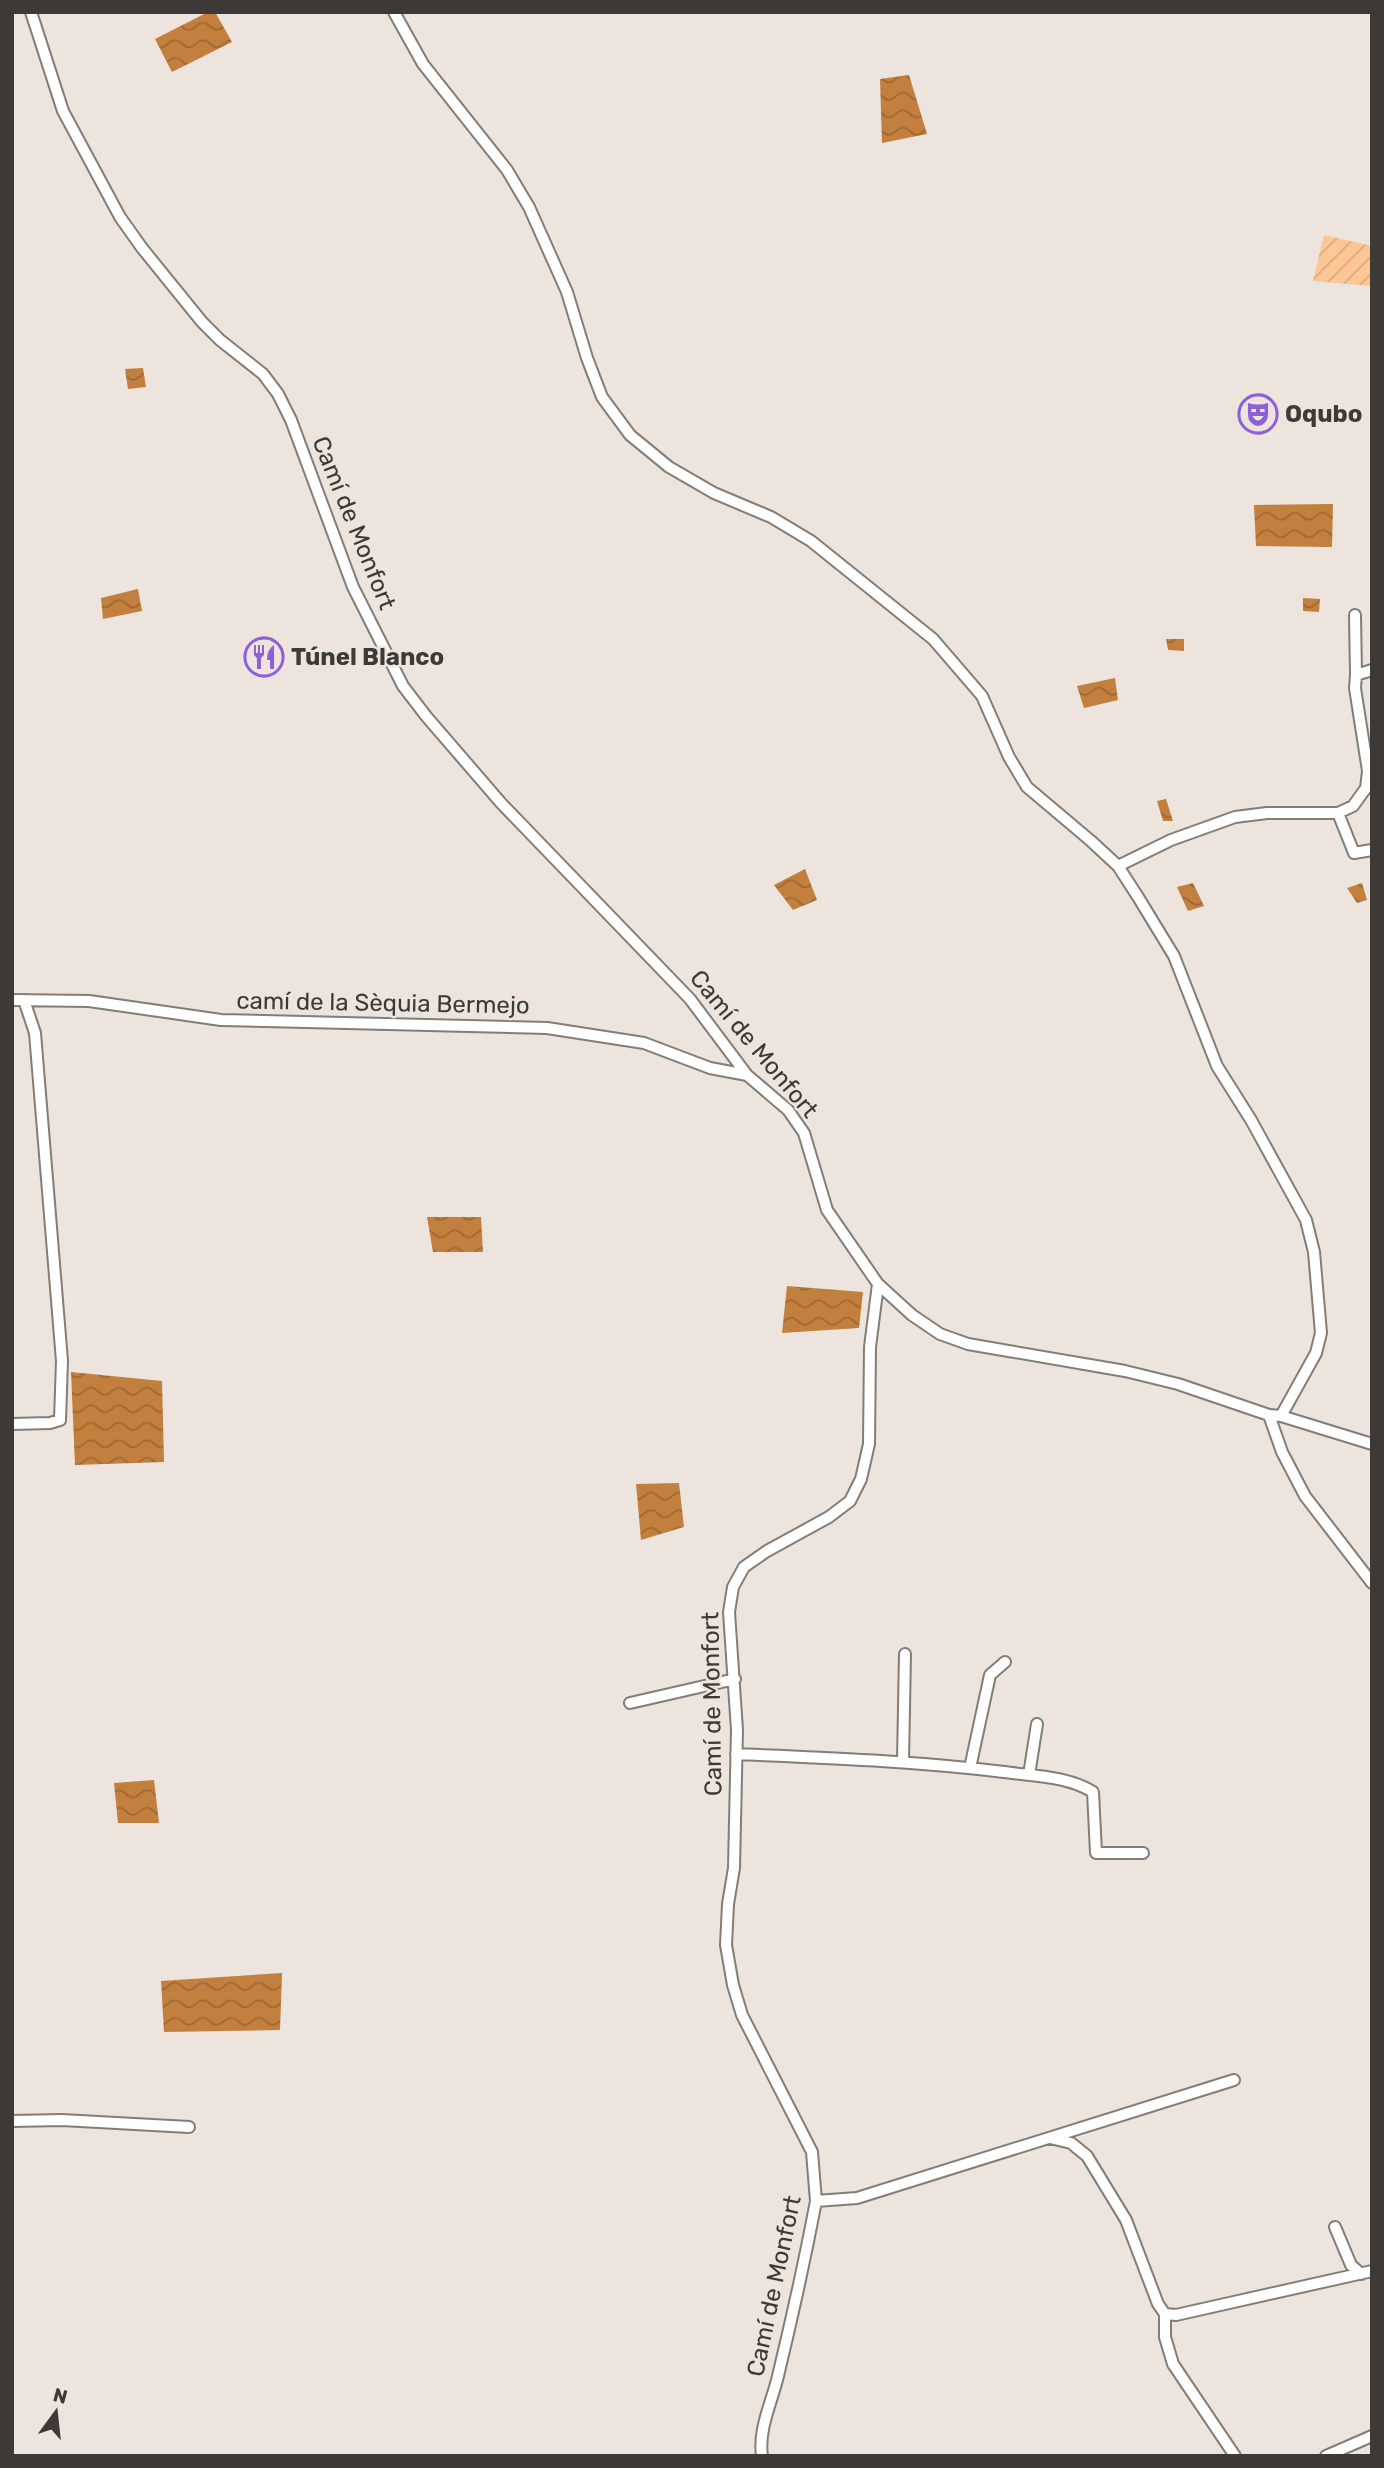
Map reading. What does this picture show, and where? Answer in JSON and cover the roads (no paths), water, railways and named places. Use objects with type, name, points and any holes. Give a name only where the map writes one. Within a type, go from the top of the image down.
[{"type":"street","name":"Camí de Monfort","points":[[31,12],[64,111],[120,217],[202,321],[220,340],[263,374],[278,394],[291,420],[353,587],[403,686],[501,803],[690,999],[747,1075],[788,1110],[804,1133],[827,1210],[878,1284],[870,1346],[869,1444],[861,1479],[850,1501],[829,1517],[767,1551],[744,1567],[733,1587],[729,1612],[736,1754],[734,1868],[728,1904],[726,1945],[733,1985],[755,2045],[812,2152],[816,2200],[778,2379],[765,2422],[760,2447],[762,2456]]},
{"type":"street","points":[[394,12],[424,64],[507,170],[529,207],[567,292],[602,397],[630,435],[669,467],[714,493],[771,517],[811,541],[933,639],[982,696],[1009,757],[1027,787],[1118,866],[1174,956],[1217,1066],[1251,1120],[1306,1220],[1314,1251],[1321,1333],[1316,1353],[1275,1415],[1282,1452],[1305,1496],[1372,1583]]},
{"type":"street","points":[[1118,866],[1171,840],[1235,817],[1267,813],[1338,813],[1353,806],[1366,788],[1368,771],[1355,688],[1355,615]]},
{"type":"street","points":[[1356,675],[1372,670]]},
{"type":"street","points":[[1338,813],[1354,853],[1372,850]]},
{"type":"street","name":"camí de la Sèquia Bermejo","points":[[18,1000],[89,1001],[221,1020],[547,1028],[644,1042],[710,1068],[747,1075]]},
{"type":"street","points":[[12,1424],[50,1423],[60,1420],[62,1361],[35,1033],[18,1000]]},
{"type":"street","points":[[878,1284],[912,1315],[940,1334],[968,1344],[1125,1371],[1178,1384],[1372,1444]]},
{"type":"street","points":[[903,1761],[905,1654]]},
{"type":"street","points":[[970,1768],[990,1675],[1005,1662]]},
{"type":"street","points":[[630,1703],[734,1679]]},
{"type":"street","points":[[1029,1775],[1037,1724]]},
{"type":"street","points":[[736,1754],[903,1761],[1029,1775],[1080,1784],[1093,1792],[1096,1853],[1143,1853]]},
{"type":"street","points":[[816,2200],[857,2198],[1234,2080]]},
{"type":"street","points":[[12,2121],[62,2120],[189,2127]]},
{"type":"street","points":[[1048,2138],[1071,2143],[1087,2156],[1126,2220],[1158,2304],[1165,2314],[1165,2337],[1173,2364],[1235,2456]]},
{"type":"street","points":[[1335,2227],[1351,2265],[1366,2272]]},
{"type":"street","points":[[1165,2314],[1176,2315],[1366,2272]]},
{"type":"street","points":[[1326,2456],[1372,2436]]},
{"type":"water","points":[[208,12],[215,12],[232,42],[172,72],[155,39]]},
{"type":"water","points":[[909,75],[927,134],[882,143],[880,79]]},
{"type":"water","points":[[143,368],[146,387],[128,389],[125,369]]},
{"type":"water","points":[[1333,504],[1332,547],[1256,546],[1254,505]]},
{"type":"water","points":[[138,589],[142,611],[103,619],[101,598]]},
{"type":"water","points":[[1303,598],[1320,599],[1319,612],[1303,611]]},
{"type":"water","points":[[1166,639],[1184,639],[1184,651],[1168,650]]},
{"type":"water","points":[[1115,678],[1118,700],[1084,708],[1077,686]]},
{"type":"water","points":[[1166,799],[1173,821],[1163,821],[1157,801]]},
{"type":"water","points":[[805,869],[817,900],[793,910],[774,885]]},
{"type":"water","points":[[1193,883],[1204,906],[1188,911],[1177,887]]},
{"type":"water","points":[[1362,883],[1367,900],[1357,903],[1347,888]]},
{"type":"water","points":[[427,1217],[481,1217],[483,1252],[433,1252]]},
{"type":"water","points":[[787,1286],[863,1292],[859,1328],[782,1333]]},
{"type":"water","points":[[71,1372],[162,1381],[164,1462],[75,1465]]},
{"type":"water","points":[[679,1483],[684,1527],[641,1540],[636,1484]]},
{"type":"water","points":[[154,1780],[159,1823],[118,1823],[114,1783]]},
{"type":"water","points":[[282,1973],[280,2030],[164,2032],[161,1981]]},
{"type":"place","name":"Oqubo","points":[[1258,414]]},
{"type":"place","name":"Túnel Blanco","points":[[264,657]]}]
